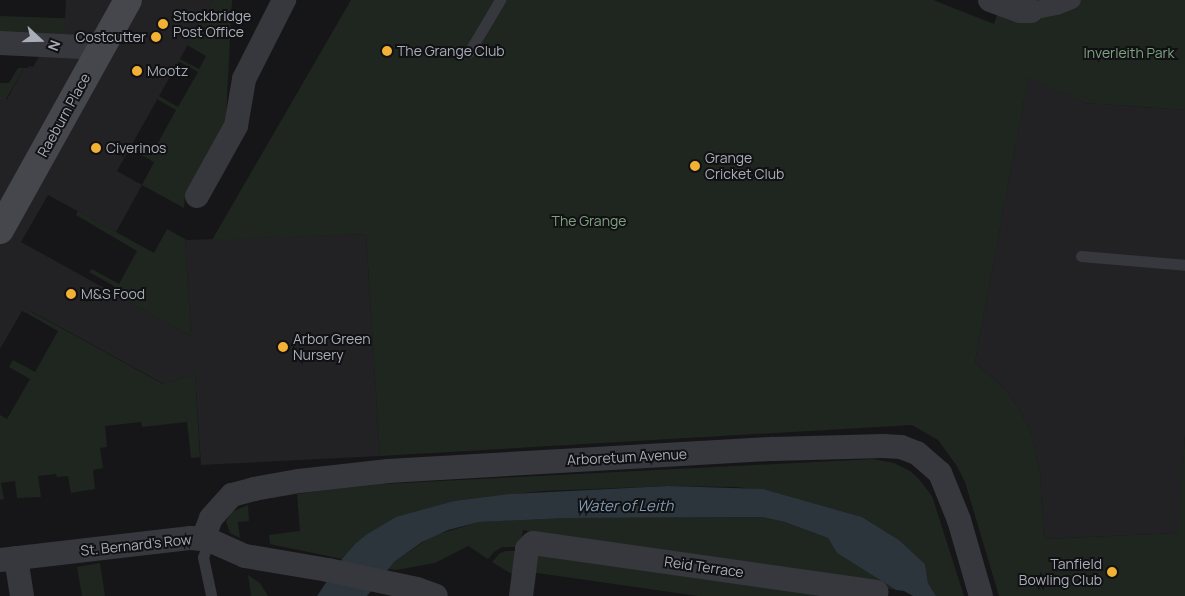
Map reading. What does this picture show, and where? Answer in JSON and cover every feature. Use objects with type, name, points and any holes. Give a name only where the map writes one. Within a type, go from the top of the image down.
[{"type":"main road","name":"Raeburn Place","points":[[0,230],[128,0]]},
{"type":"street","points":[[197,196],[236,126],[244,79],[284,0]]},
{"type":"street","points":[[990,0],[1020,11],[1057,6],[1072,0]]},
{"type":"street","points":[[0,43],[82,47],[97,54]]},
{"type":"street","name":"Arboretum Avenue","points":[[206,540],[211,518],[232,495],[299,481],[412,469],[764,450],[901,447],[917,453],[940,474],[958,520],[982,596]]},
{"type":"street","name":"St. Bernard's Row","points":[[8,559],[181,538],[206,540],[245,556],[328,570],[436,596]]},
{"type":"street","name":"Reid Terrace","points":[[521,596],[530,544],[877,592]]},
{"type":"street","points":[[8,559],[22,596]]},
{"type":"lane","points":[[470,52],[500,0]]},
{"type":"lane","points":[[1081,256],[1185,265]]},
{"type":"lane","points":[[206,540],[203,557],[211,596]]},
{"type":"shaded area","points":[[66,0],[213,0],[117,171],[142,185],[116,232],[48,195],[21,242],[191,336],[185,240],[366,234],[380,456],[201,465],[195,374],[164,384],[31,311],[28,314],[22,311],[0,349],[0,99],[7,99],[24,68],[33,67],[43,50],[60,38],[65,18]]},
{"type":"shaded area","points":[[1028,77],[1085,103],[1185,110],[1185,436],[1179,533],[1044,539],[1040,473],[1031,433],[1020,411],[1005,389],[975,362]]},
{"type":"green space","points":[[213,0],[232,0],[225,137],[190,184],[185,195],[184,208],[142,185],[154,162],[129,148],[132,143],[152,154],[176,110],[157,99],[159,96],[178,107],[198,72],[178,61],[180,59],[199,69],[206,56],[187,45]]},
{"type":"green space","name":"The Grange","points":[[351,0],[933,0],[994,24],[1002,0],[1185,0],[1185,110],[1085,103],[1028,78],[975,362],[1005,389],[1020,411],[1031,433],[1040,473],[1044,539],[1178,533],[1185,436],[1185,596],[999,596],[965,482],[957,466],[938,440],[912,425],[380,456],[366,234],[212,240]]},
{"type":"green space","points":[[0,16],[65,18],[64,37],[0,35]]},
{"type":"green space","points":[[18,68],[24,68],[6,99],[0,99],[0,83],[9,83]]},
{"type":"green space","points":[[78,211],[154,253],[167,229],[187,240],[185,240],[191,336],[111,292],[114,286],[89,272],[92,269],[119,284],[137,251],[76,215]]},
{"type":"green space","points":[[30,311],[163,384],[195,374],[200,457],[191,458],[187,422],[142,427],[141,422],[105,426],[107,447],[100,448],[103,468],[93,470],[95,489],[71,493],[68,476],[57,477],[56,474],[38,476],[41,497],[17,498],[15,481],[1,483],[4,499],[0,500],[0,415],[7,419],[30,379],[9,367],[13,360],[35,372],[58,331],[28,314]]},
{"type":"green space","points":[[873,459],[894,463],[910,471],[932,496],[964,596],[936,596],[928,583],[925,564],[899,540],[862,517],[770,491],[736,487],[668,486],[542,491],[454,501],[396,518],[355,544],[342,559],[270,544],[269,535],[300,531],[297,494],[318,491],[381,484]]},
{"type":"green space","points":[[248,505],[249,521],[238,522],[240,538],[230,533],[226,521],[232,512]]},
{"type":"green space","points":[[762,517],[785,522],[828,538],[837,553],[896,590],[574,541],[523,530],[521,547],[502,547],[488,559],[468,546],[435,563],[396,570],[388,569],[394,562],[432,536],[479,522],[567,518]]},
{"type":"green space","points":[[521,551],[518,578],[492,562],[500,553]]},
{"type":"green space","points":[[532,554],[838,596],[698,596],[530,572]]},
{"type":"green space","points":[[100,563],[105,596],[82,596],[77,567]]},
{"type":"green space","points":[[248,575],[260,583],[268,596],[251,596]]},
{"type":"water","name":"Water of Leith","points":[[668,486],[763,489],[862,517],[899,540],[925,564],[928,583],[936,596],[913,596],[904,591],[896,590],[837,553],[828,538],[785,522],[762,517],[567,518],[479,522],[448,530],[422,542],[394,562],[367,596],[317,596],[342,559],[355,544],[396,517],[454,501],[511,494]]},
{"type":"place","name":"Stockbridge Post Office","points":[[163,24]]},
{"type":"place","name":"Costcutter","points":[[156,37]]},
{"type":"place","name":"The Grange Club","points":[[387,51]]},
{"type":"place","name":"Mootz","points":[[137,71]]},
{"type":"place","name":"Civerinos","points":[[96,148]]},
{"type":"place","name":"Grange Cricket Club","points":[[695,166]]},
{"type":"place","name":"M&S Food","points":[[71,294]]},
{"type":"place","name":"Arbor Green Nursery","points":[[283,347]]},
{"type":"place","name":"Tanfield Bowling Club","points":[[1112,572]]},
{"type":"park label","name":"Inverleith Park","points":[[1129,53]]}]
